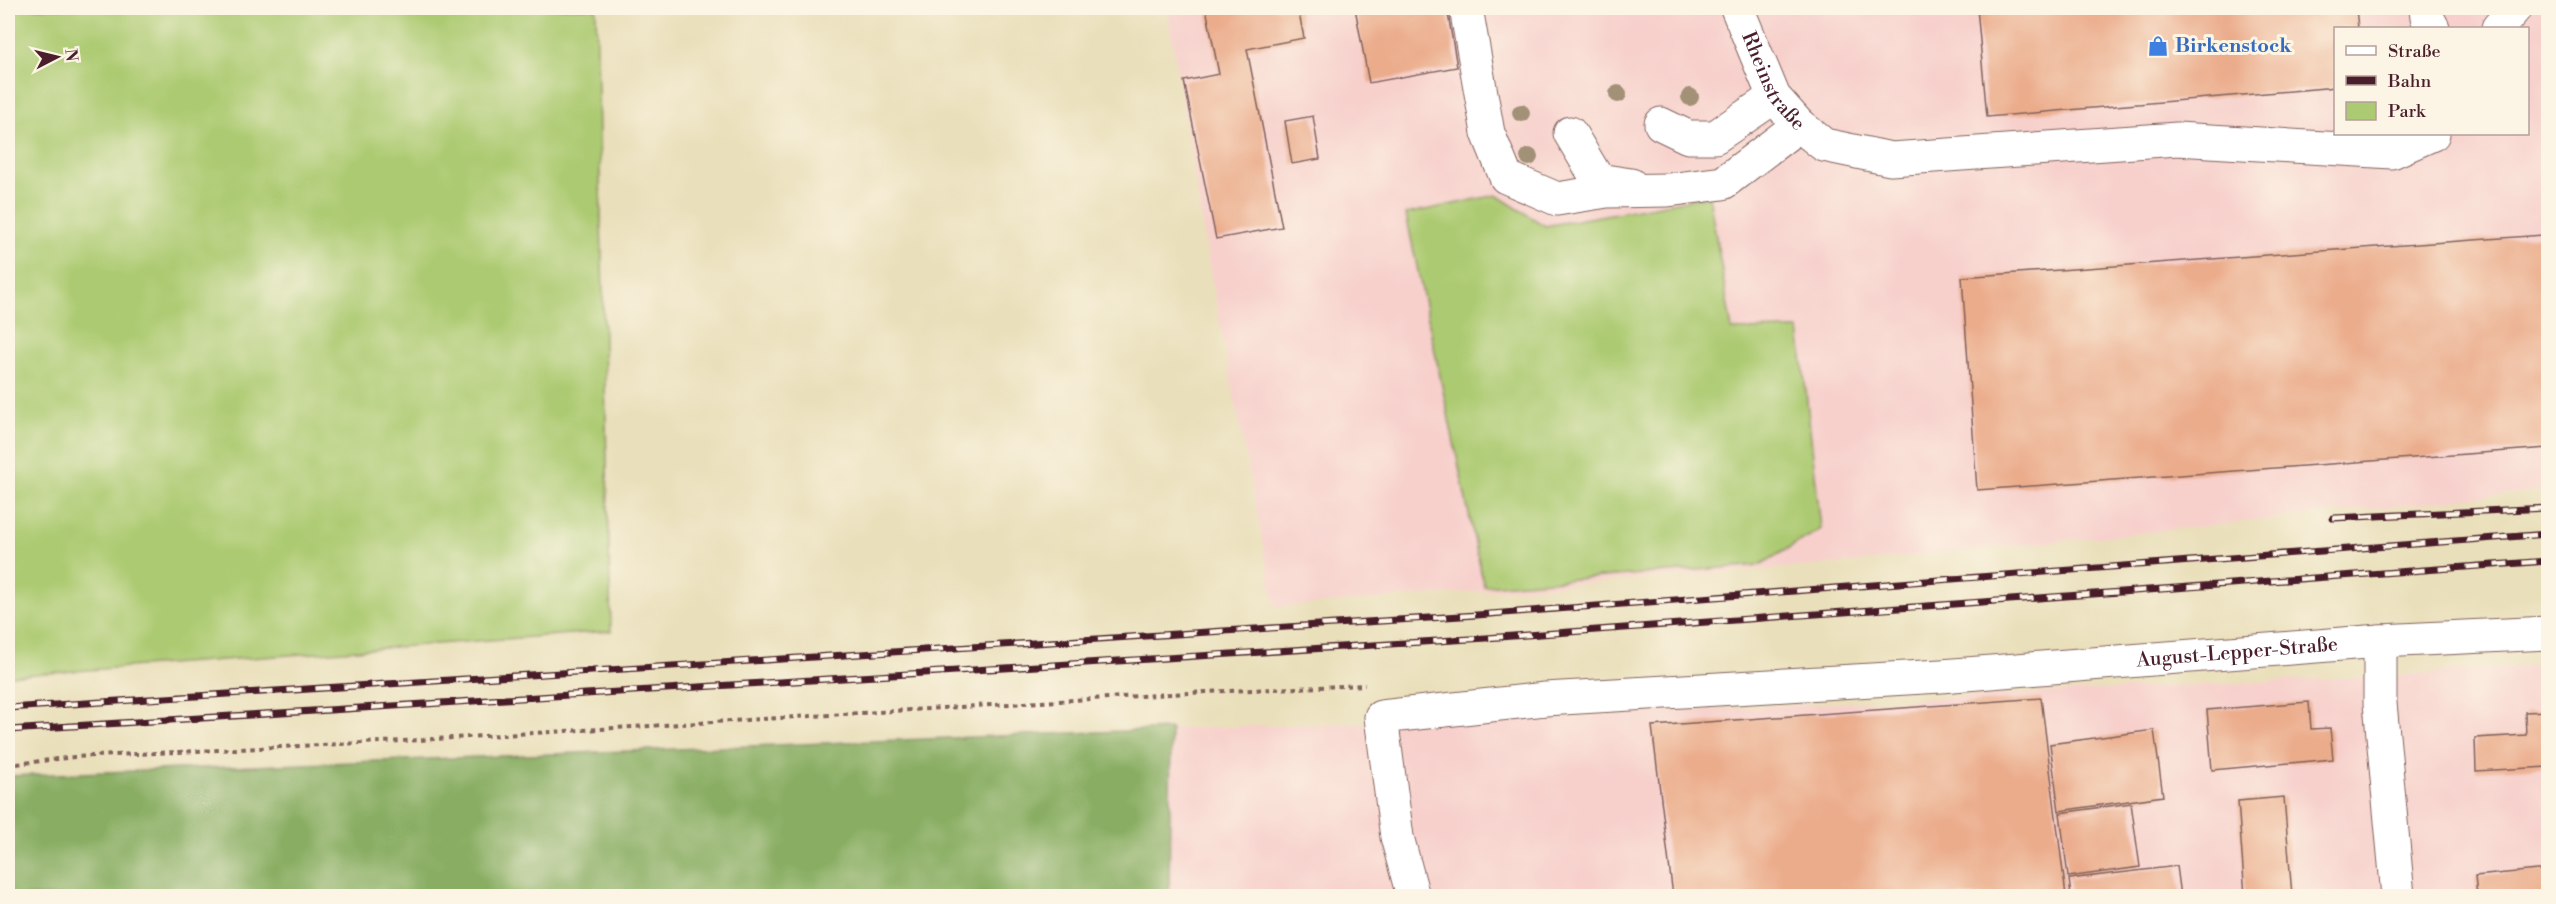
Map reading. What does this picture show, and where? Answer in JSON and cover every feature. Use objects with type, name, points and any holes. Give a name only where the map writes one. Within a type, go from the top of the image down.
[{"type":"street","points":[[1466,8],[1488,133],[1506,177],[1557,199],[1607,191],[1668,190],[1723,183],[1812,135],[1891,159],[2177,139],[2392,152],[2431,135]]},
{"type":"street","name":"Rheinstraße","points":[[1737,8],[1774,97],[1812,135]]},
{"type":"street","points":[[2426,8],[2427,17],[2432,27]]},
{"type":"street","points":[[2499,27],[2515,8]]},
{"type":"street","points":[[1662,124],[1688,138],[1715,137],[1774,97]]},
{"type":"street","points":[[1570,134],[1598,180],[1668,190]]},
{"type":"street","name":"August-Lepper-Straße","points":[[1413,897],[1397,837],[1382,717],[1545,699],[1941,676],[2380,641],[2548,633]]},
{"type":"street","points":[[2380,641],[2380,703],[2398,897]]},
{"type":"path","points":[[8,765],[74,757],[427,740],[1205,692],[1368,685]]},
{"type":"shaded area","points":[[1167,8],[2548,8],[2548,490],[1849,563],[1275,607],[1210,272]],"holes":[[[1496,195],[1544,226],[1732,330],[1798,329],[1484,586]]]},
{"type":"shaded area","points":[[2548,664],[2548,896],[1169,896],[1171,729],[1592,715],[2403,675]]},
{"type":"green space","points":[[8,8],[596,8],[611,631],[8,676]]},
{"type":"green space","points":[[1496,195],[1545,226],[1709,196],[1732,330],[1799,329],[1821,529],[1760,565],[1484,586],[1406,214]]},
{"type":"green space","points":[[1171,729],[1169,896],[8,896],[8,776]]},
{"type":"building","points":[[1206,8],[1298,8],[1304,38],[1247,49],[1282,227],[1216,239],[1184,81],[1219,74]]},
{"type":"building","points":[[1355,8],[1447,8],[1457,67],[1369,83]]},
{"type":"building","name":"Birkenstock","points":[[1977,8],[2356,8],[2358,27],[2334,27],[2334,87],[1987,117]]},
{"type":"building","points":[[1313,116],[1320,159],[1292,164],[1285,121]]},
{"type":"building","points":[[2543,235],[2548,315],[2548,448],[1977,490],[1962,277]]},
{"type":"building","points":[[2041,698],[2066,896],[1673,896],[1652,726]]},
{"type":"building","points":[[2309,702],[2311,729],[2330,728],[2333,759],[2212,770],[2207,710]]},
{"type":"building","points":[[2548,711],[2548,767],[2476,771],[2475,738],[2526,735],[2525,712]]},
{"type":"building","points":[[2154,730],[2163,796],[2059,811],[2050,744]]},
{"type":"building","points":[[2284,797],[2292,896],[2245,896],[2238,801]]},
{"type":"building","points":[[2131,803],[2140,867],[2068,877],[2060,813]]},
{"type":"building","points":[[2177,866],[2181,896],[2071,896],[2069,879]]},
{"type":"building","points":[[2548,869],[2548,896],[2477,896],[2475,876]]},
{"type":"railway","points":[[2333,518],[2548,508]]},
{"type":"railway","points":[[8,708],[1477,615],[2548,534]]},
{"type":"railway","points":[[8,730],[1486,638],[2548,561]]},
{"type":"place","name":"Birkenstock","points":[[2158,46]]}]
